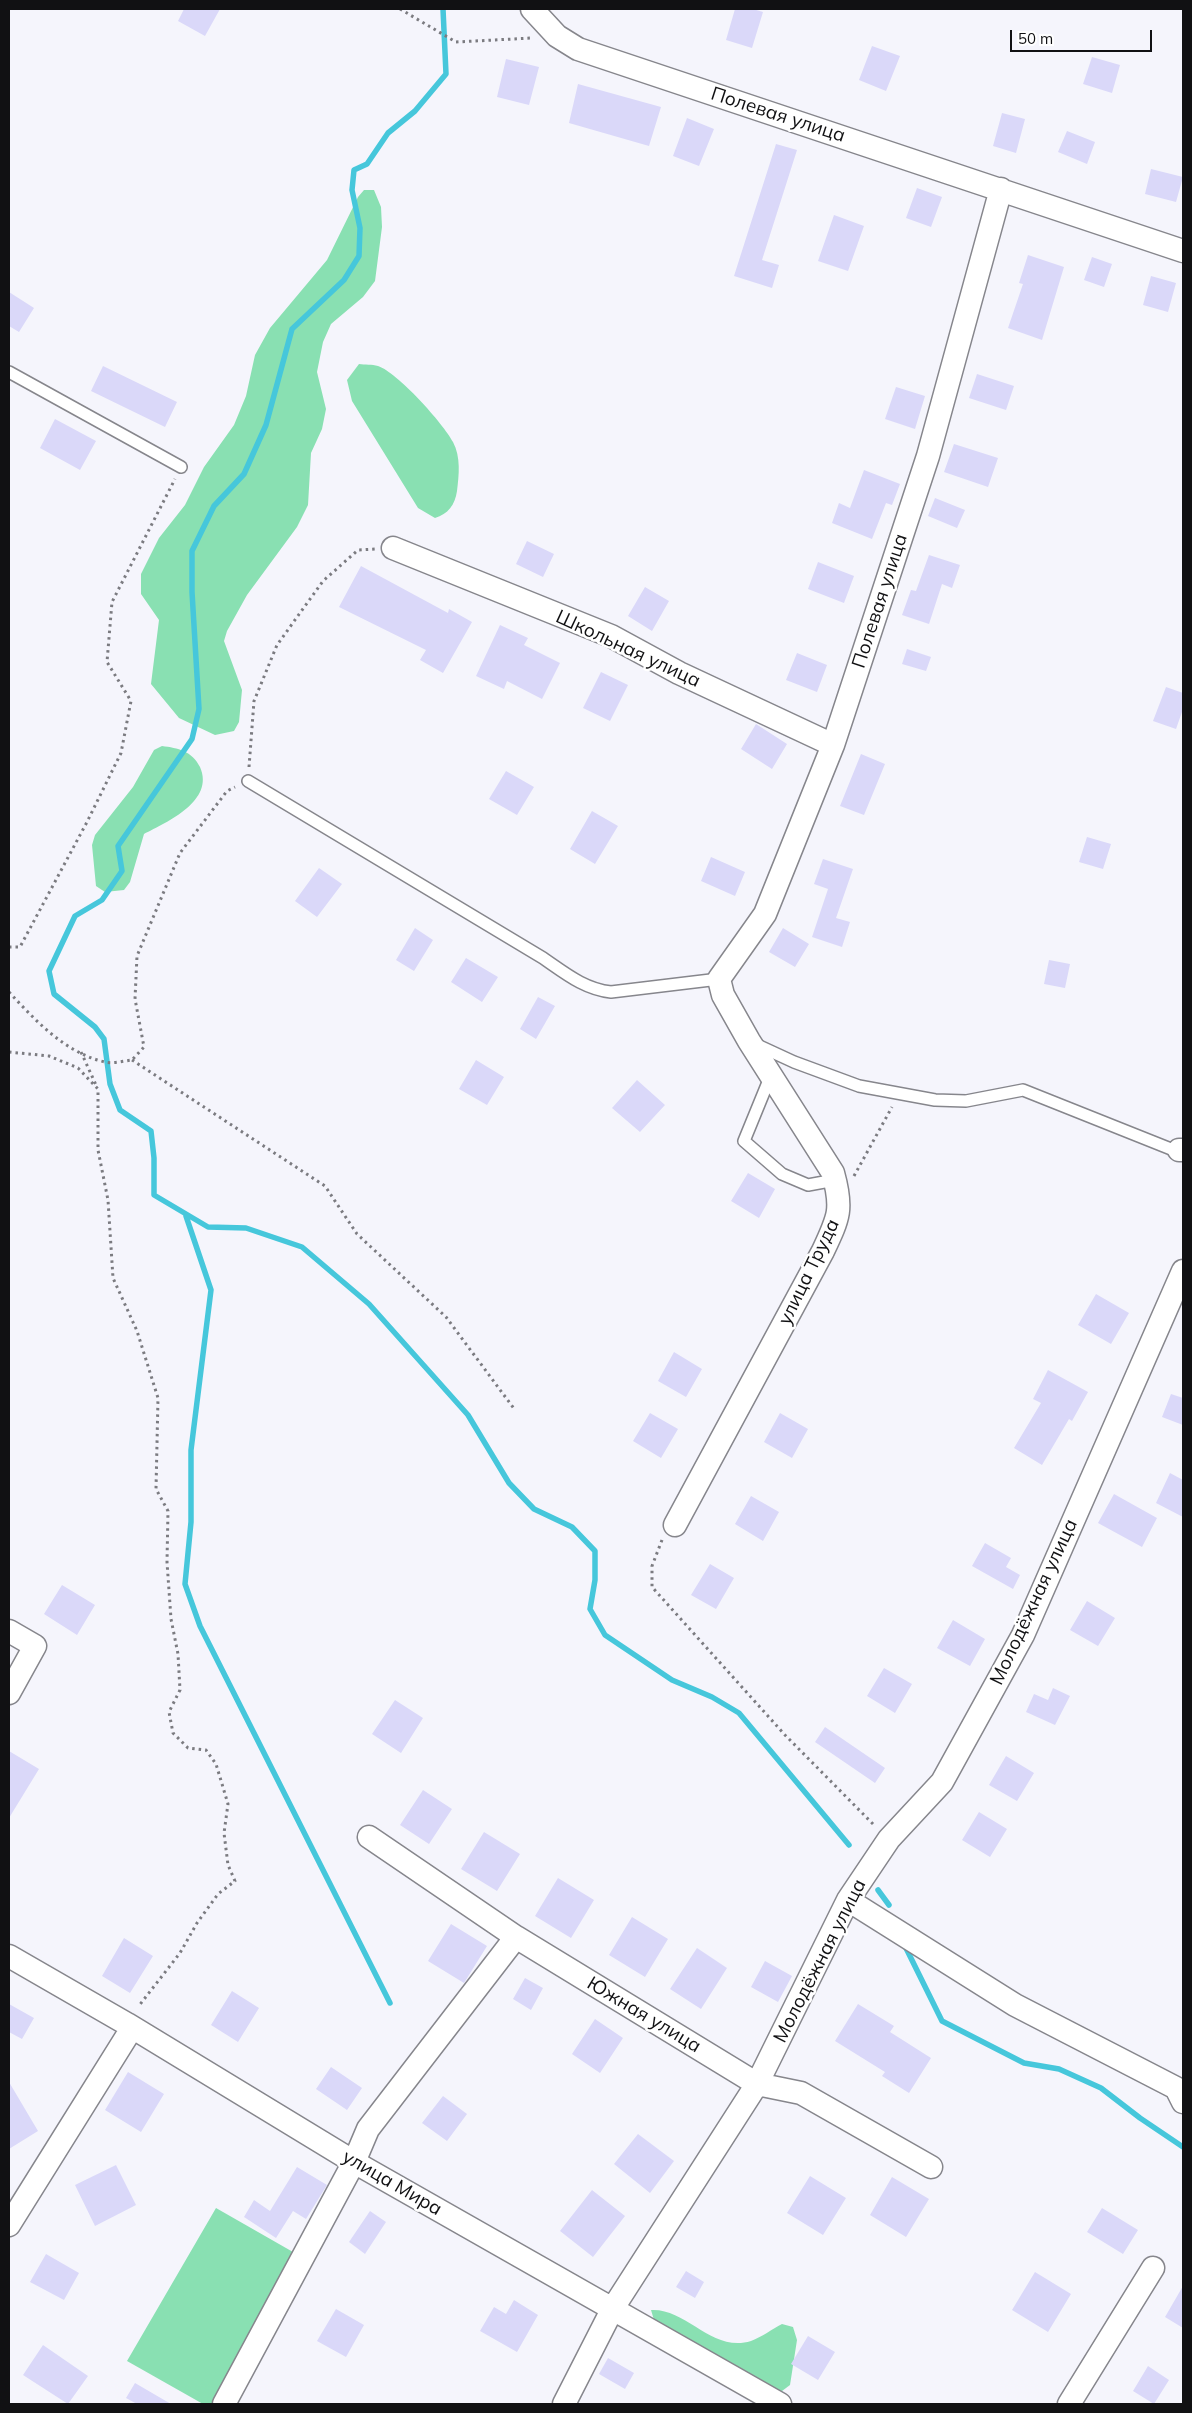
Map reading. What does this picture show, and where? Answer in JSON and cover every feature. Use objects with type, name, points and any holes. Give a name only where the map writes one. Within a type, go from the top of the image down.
[{"type":"street","name":"Полевая улица","points":[[532,9],[558,36],[578,49],[1183,251]]},
{"type":"street","name":"Полевая улица","points":[[721,987],[765,914],[833,745],[928,456],[1000,189]]},
{"type":"street","name":"Школьная улица","points":[[393,548],[611,636],[680,673],[833,745]]},
{"type":"street","name":"улица Труда","points":[[670,1530],[823,1250],[835,1225],[840,1202],[834,1173],[749,1041],[721,987]]},
{"type":"street","name":"Молодёжная улица","points":[[564,2404],[613,2308],[757,2084],[848,1900],[888,1839],[942,1782],[1023,1635],[1183,1271]]},
{"type":"street","points":[[9,1631],[34,1646],[9,1694]]},
{"type":"street","name":"Южная улица","points":[[369,1837],[516,1937],[757,2084],[800,2092],[932,2167]]},
{"type":"street","points":[[848,1900],[1015,2005],[1181,2088]]},
{"type":"street","points":[[224,2404],[354,2162],[368,2129],[516,1937]]},
{"type":"street","name":"улица Мира","points":[[9,1956],[130,2026],[354,2162],[780,2404]]},
{"type":"street","points":[[9,2225],[130,2026]]},
{"type":"street","points":[[1070,2404],[1153,2268]]},
{"type":"lane","points":[[9,372],[181,467]]},
{"type":"lane","points":[[248,781],[596,991],[721,987]]},
{"type":"lane","points":[[749,1041],[794,1062],[859,1086],[935,1100],[966,1101],[1023,1090],[1182,1152]]},
{"type":"lane","points":[[770,1075],[744,1141],[782,1174],[808,1185],[835,1180]]},
{"type":"path","points":[[400,9],[456,42],[558,36]]},
{"type":"path","points":[[9,947],[20,946],[87,822],[121,753],[131,701],[107,662],[112,602],[181,467]]},
{"type":"path","points":[[9,992],[44,1030],[80,1052],[105,1062],[115,1063],[132,1060],[144,1046],[135,999],[137,956],[180,853],[227,790],[248,781],[254,700],[277,645],[323,581],[358,550],[393,548]]},
{"type":"path","points":[[9,1052],[50,1056],[78,1068],[98,1089]]},
{"type":"path","points":[[80,1052],[98,1089],[98,1150],[101,1174],[108,1200],[113,1278],[137,1331],[158,1398],[156,1489],[168,1511],[168,1572],[171,1619],[178,1654],[180,1690],[169,1712],[173,1733],[188,1748],[206,1750],[216,1764],[228,1804],[224,1833],[228,1865],[235,1882],[218,1894],[158,1984],[140,2002],[130,2026]]},
{"type":"path","points":[[132,1060],[325,1186],[357,1234],[446,1317],[515,1410]]},
{"type":"path","points":[[840,1202],[900,1093]]},
{"type":"path","points":[[670,1530],[652,1566],[652,1587],[785,1735],[888,1839]]},
{"type":"green space","points":[[364,190],[374,190],[381,207],[382,227],[375,281],[363,297],[331,324],[323,342],[317,372],[326,409],[322,429],[311,453],[308,505],[297,527],[247,595],[227,631],[224,641],[242,690],[239,722],[234,731],[215,735],[179,718],[151,684],[159,620],[141,594],[141,574],[159,538],[185,505],[204,467],[234,425],[246,396],[255,355],[270,328],[327,260],[358,197]]},
{"type":"green space","points":[[359,364],[378,366],[396,378],[408,388],[440,423],[453,442],[456,448],[459,472],[457,491],[453,505],[444,514],[435,518],[418,508],[352,401],[347,380]]},
{"type":"green space","points":[[162,746],[179,749],[193,757],[200,767],[203,779],[201,790],[186,809],[144,834],[130,882],[124,890],[105,892],[96,886],[92,845],[95,835],[133,787],[154,750]]},
{"type":"green space","points":[[216,2208],[300,2256],[215,2404],[203,2404],[127,2361]]},
{"type":"green space","points":[[651,2310],[664,2311],[712,2336],[724,2341],[737,2343],[751,2341],[782,2324],[793,2327],[797,2340],[790,2385],[782,2391],[767,2389],[654,2320]]},
{"type":"building","points":[[184,9],[220,9],[205,36],[178,21]]},
{"type":"building","points":[[735,9],[753,9],[763,12],[752,48],[726,40]]},
{"type":"building","points":[[872,46],[900,56],[886,91],[859,80]]},
{"type":"building","points":[[1092,57],[1120,65],[1112,93],[1083,84]]},
{"type":"building","points":[[506,59],[539,67],[529,105],[497,97]]},
{"type":"building","points":[[578,84],[661,107],[649,146],[569,123]]},
{"type":"building","points":[[1002,113],[1025,119],[1016,153],[993,146]]},
{"type":"building","points":[[687,118],[714,129],[699,166],[673,156]]},
{"type":"building","points":[[1067,131],[1095,142],[1087,164],[1058,152]]},
{"type":"building","points":[[776,144],[797,150],[762,260],[779,265],[772,288],[734,276]]},
{"type":"building","points":[[1151,169],[1183,177],[1176,202],[1145,194]]},
{"type":"building","points":[[917,188],[942,197],[931,227],[906,218]]},
{"type":"building","points":[[834,215],[864,226],[848,271],[818,261]]},
{"type":"building","points":[[1028,255],[1064,267],[1042,340],[1008,328],[1023,284],[1019,283]]},
{"type":"building","points":[[1092,257],[1112,264],[1104,287],[1084,280]]},
{"type":"building","points":[[1151,276],[1176,283],[1168,312],[1143,305]]},
{"type":"building","points":[[9,292],[34,308],[19,332],[9,326]]},
{"type":"building","points":[[103,366],[177,402],[165,427],[91,391]]},
{"type":"building","points":[[977,374],[1014,386],[1006,410],[969,398]]},
{"type":"building","points":[[896,387],[925,396],[915,429],[885,419]]},
{"type":"building","points":[[55,419],[96,441],[80,470],[40,448]]},
{"type":"building","points":[[954,444],[998,458],[988,487],[944,472]]},
{"type":"building","points":[[864,470],[900,484],[892,505],[886,503],[872,539],[832,523],[839,503],[850,508]]},
{"type":"building","points":[[935,498],[965,510],[957,528],[928,516]]},
{"type":"building","points":[[527,541],[554,554],[543,577],[516,564]]},
{"type":"building","points":[[929,555],[960,565],[952,588],[942,584],[929,624],[902,615],[911,590],[916,591]]},
{"type":"building","points":[[818,562],[854,576],[844,603],[808,589]]},
{"type":"building","points":[[361,566],[448,613],[449,609],[472,622],[443,673],[420,660],[426,650],[339,607]]},
{"type":"building","points":[[645,587],[669,601],[652,631],[628,616]]},
{"type":"building","points":[[500,625],[528,638],[524,645],[560,663],[542,699],[507,681],[504,689],[476,676]]},
{"type":"building","points":[[907,649],[931,657],[926,671],[902,664]]},
{"type":"building","points":[[797,653],[827,665],[817,692],[786,680]]},
{"type":"building","points":[[601,672],[628,685],[610,721],[583,708]]},
{"type":"building","points":[[1166,687],[1183,693],[1183,709],[1176,729],[1153,721]]},
{"type":"building","points":[[756,724],[787,744],[772,769],[741,749]]},
{"type":"building","points":[[861,754],[885,764],[864,815],[840,806]]},
{"type":"building","points":[[506,771],[534,787],[517,815],[489,799]]},
{"type":"building","points":[[592,811],[618,826],[595,864],[570,849]]},
{"type":"building","points":[[1087,837],[1111,844],[1103,869],[1079,862]]},
{"type":"building","points":[[711,857],[745,872],[735,896],[701,881]]},
{"type":"building","points":[[823,859],[853,869],[836,918],[850,922],[842,947],[812,937],[828,889],[814,884]]},
{"type":"building","points":[[319,868],[342,884],[317,917],[295,901]]},
{"type":"building","points":[[415,928],[433,940],[414,971],[396,960]]},
{"type":"building","points":[[783,928],[809,944],[795,967],[769,952]]},
{"type":"building","points":[[466,958],[498,977],[482,1002],[451,982]]},
{"type":"building","points":[[1049,960],[1070,964],[1065,988],[1044,984]]},
{"type":"building","points":[[538,997],[555,1006],[536,1039],[520,1029]]},
{"type":"building","points":[[476,1060],[504,1077],[487,1105],[459,1089]]},
{"type":"building","points":[[637,1080],[665,1105],[640,1132],[612,1108]]},
{"type":"building","points":[[748,1173],[775,1189],[759,1218],[731,1201]]},
{"type":"building","points":[[1096,1294],[1129,1313],[1111,1344],[1078,1325]]},
{"type":"building","points":[[674,1352],[702,1369],[686,1397],[658,1381]]},
{"type":"building","points":[[1048,1370],[1088,1392],[1072,1421],[1069,1419],[1042,1465],[1014,1448],[1041,1403],[1033,1399]]},
{"type":"building","points":[[1171,1394],[1183,1398],[1183,1425],[1162,1417]]},
{"type":"building","points":[[650,1413],[678,1429],[661,1458],[633,1441]]},
{"type":"building","points":[[780,1413],[808,1429],[792,1458],[764,1442]]},
{"type":"building","points":[[1170,1473],[1183,1480],[1183,1517],[1156,1503]]},
{"type":"building","points":[[1114,1494],[1157,1518],[1142,1547],[1098,1523]]},
{"type":"building","points":[[751,1496],[779,1512],[763,1541],[735,1524]]},
{"type":"building","points":[[985,1543],[1011,1558],[1006,1567],[1020,1575],[1013,1589],[972,1566]]},
{"type":"building","points":[[710,1564],[734,1578],[716,1609],[691,1595]]},
{"type":"building","points":[[62,1585],[95,1605],[77,1635],[44,1614]]},
{"type":"building","points":[[1087,1601],[1115,1618],[1098,1646],[1070,1630]]},
{"type":"building","points":[[953,1620],[985,1639],[970,1666],[937,1648]]},
{"type":"building","points":[[884,1668],[912,1684],[895,1713],[867,1696]]},
{"type":"building","points":[[1053,1688],[1070,1696],[1055,1725],[1026,1712],[1034,1694],[1048,1700]]},
{"type":"building","points":[[395,1700],[423,1718],[401,1753],[372,1734]]},
{"type":"building","points":[[825,1727],[885,1768],[875,1783],[815,1742]]},
{"type":"building","points":[[9,1751],[39,1769],[9,1818]]},
{"type":"building","points":[[1006,1756],[1034,1773],[1017,1801],[989,1785]]},
{"type":"building","points":[[423,1790],[452,1809],[429,1844],[400,1825]]},
{"type":"building","points":[[979,1812],[1007,1829],[990,1857],[962,1840]]},
{"type":"building","points":[[484,1832],[520,1854],[497,1891],[461,1869]]},
{"type":"building","points":[[558,1878],[594,1900],[571,1938],[535,1916]]},
{"type":"building","points":[[632,1917],[668,1939],[645,1977],[609,1955]]},
{"type":"building","points":[[451,1924],[487,1946],[464,1983],[428,1961]]},
{"type":"building","points":[[124,1938],[153,1956],[130,1993],[102,1976]]},
{"type":"building","points":[[697,1948],[727,1968],[701,2009],[670,1989]]},
{"type":"building","points":[[765,1961],[792,1976],[778,2002],[751,1987]]},
{"type":"building","points":[[525,1978],[543,1988],[531,2010],[513,1999]]},
{"type":"building","points":[[232,1991],[259,2008],[238,2042],[211,2025]]},
{"type":"building","points":[[9,2004],[34,2018],[22,2039],[9,2032]]},
{"type":"building","points":[[858,2004],[894,2026],[890,2032],[931,2058],[909,2093],[882,2076],[885,2072],[835,2041]]},
{"type":"building","points":[[595,2019],[623,2038],[600,2073],[572,2054]]},
{"type":"building","points":[[331,2067],[362,2088],[347,2110],[316,2089]]},
{"type":"building","points":[[128,2072],[164,2094],[141,2132],[105,2110]]},
{"type":"building","points":[[9,2082],[38,2131],[9,2149]]},
{"type":"building","points":[[443,2096],[467,2114],[447,2141],[422,2123]]},
{"type":"building","points":[[638,2134],[674,2161],[650,2193],[614,2164]]},
{"type":"building","points":[[116,2165],[136,2205],[95,2226],[75,2185]]},
{"type":"building","points":[[297,2167],[327,2185],[306,2219],[293,2211],[276,2238],[244,2217],[254,2200],[270,2211]]},
{"type":"building","points":[[810,2176],[846,2198],[823,2235],[787,2213]]},
{"type":"building","points":[[892,2177],[929,2199],[906,2237],[870,2215]]},
{"type":"building","points":[[592,2190],[625,2216],[593,2257],[560,2231]]},
{"type":"building","points":[[1102,2208],[1138,2230],[1123,2254],[1087,2232]]},
{"type":"building","points":[[370,2211],[386,2222],[365,2254],[349,2242]]},
{"type":"building","points":[[46,2254],[79,2273],[64,2300],[30,2282]]},
{"type":"building","points":[[686,2271],[704,2282],[695,2298],[676,2287]]},
{"type":"building","points":[[1035,2272],[1071,2294],[1048,2332],[1012,2310]]},
{"type":"building","points":[[1183,2286],[1183,2328],[1165,2317]]},
{"type":"building","points":[[514,2300],[538,2315],[517,2352],[480,2331],[494,2307],[506,2314]]},
{"type":"building","points":[[336,2309],[364,2325],[346,2357],[317,2341]]},
{"type":"building","points":[[808,2336],[835,2352],[818,2380],[791,2364]]},
{"type":"building","points":[[43,2345],[88,2376],[68,2404],[23,2375]]},
{"type":"building","points":[[608,2358],[634,2373],[625,2389],[599,2374]]},
{"type":"building","points":[[1148,2366],[1169,2380],[1154,2404],[1133,2391]]},
{"type":"building","points":[[135,2383],[171,2404],[137,2404],[126,2398]]},
{"type":"waterway","points":[[443,9],[446,74],[415,111],[388,133],[367,164],[354,170],[352,190],[360,228],[359,256],[344,280],[292,329],[266,425],[244,474],[214,506],[192,551],[192,592],[199,709],[192,739],[118,846],[122,871],[102,900],[75,916],[49,971],[54,994],[95,1027],[104,1039],[110,1084],[120,1110],[151,1131],[154,1158],[154,1195],[208,1227],[246,1228],[302,1247],[369,1304],[468,1415],[509,1483],[534,1509],[572,1527],[595,1551],[595,1580],[590,1609],[605,1635],[672,1680],[712,1697],[739,1713],[849,1845]]},
{"type":"waterway","points":[[186,1216],[211,1290],[191,1450],[191,1522],[185,1584],[200,1626],[390,2003]]},
{"type":"waterway","points":[[878,1890],[889,1905]]},
{"type":"waterway","points":[[904,1944],[942,2021],[1024,2063],[1059,2069],[1101,2088],[1140,2118],[1183,2147]]}]
